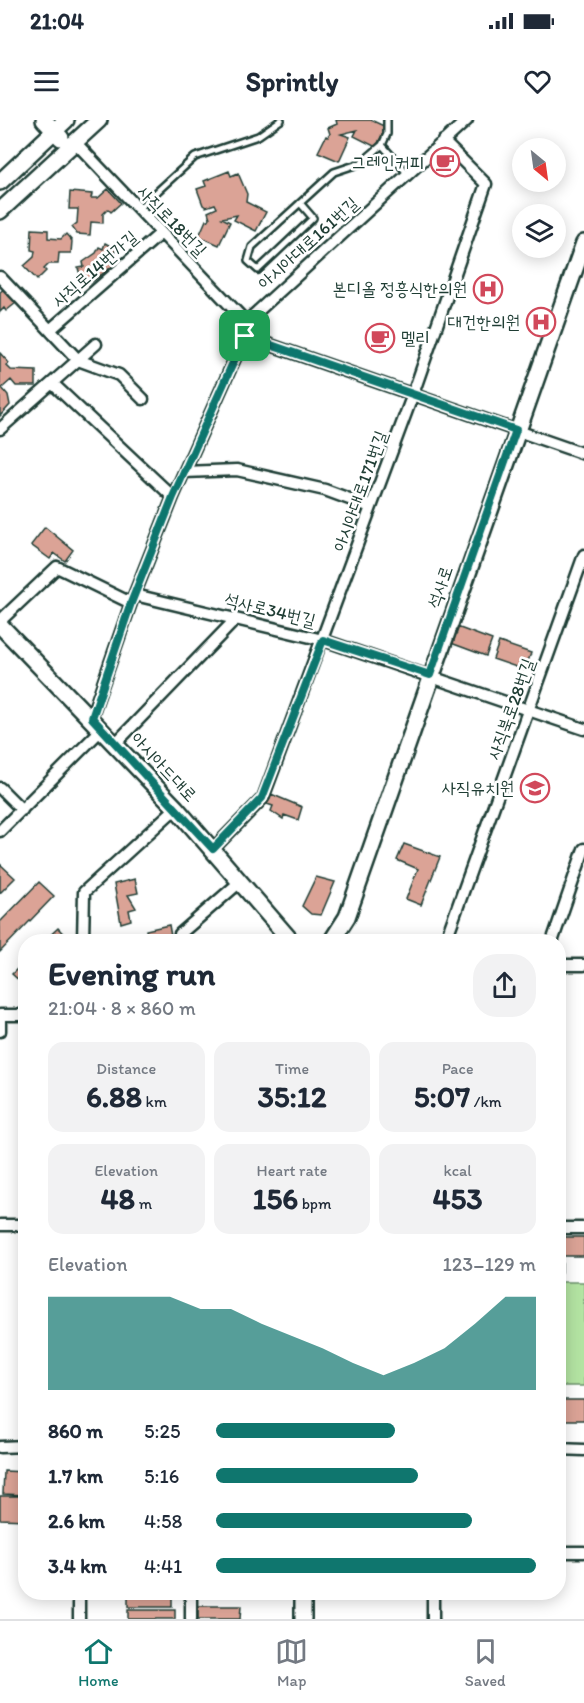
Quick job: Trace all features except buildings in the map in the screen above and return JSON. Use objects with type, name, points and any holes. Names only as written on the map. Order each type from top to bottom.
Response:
[{"type":"main road","points":[[0,182],[49,126],[66,120]]},
{"type":"main road","points":[[0,212],[99,120]]},
{"type":"main road","points":[[49,126],[72,145]]},
{"type":"main road","name":"석사로","points":[[336,934],[347,917],[516,430],[584,243]]},
{"type":"main road","name":"아시아드대로","points":[[0,623],[176,808],[285,934]]},
{"type":"main road","points":[[303,1600],[303,1619]]},
{"type":"street","name":"아시아대로161번길","points":[[246,322],[467,120]]},
{"type":"street","name":"아시아대로171번길","points":[[213,849],[262,798],[323,640],[413,394],[486,184],[443,141]]},
{"type":"street","name":"사직로18번길","points":[[72,145],[138,208],[246,322]]},
{"type":"street","name":"사직로14번가길","points":[[50,330],[161,233]]},
{"type":"street","points":[[0,277],[78,360],[119,375],[143,399]]},
{"type":"street","points":[[0,831],[22,810],[97,723],[133,599],[173,497],[245,336],[246,322]]},
{"type":"street","points":[[245,336],[584,454]]},
{"type":"street","points":[[0,429],[96,344]]},
{"type":"street","points":[[52,383],[173,497]]},
{"type":"street","points":[[184,472],[237,470],[325,490],[371,507]]},
{"type":"street","name":"사직북로28번길","points":[[448,934],[584,555]]},
{"type":"street","name":"석사로34번길","points":[[57,567],[133,599],[236,619],[323,640],[584,729]]},
{"type":"street","name":"아시아드대로","points":[[0,623],[57,567]]},
{"type":"street","points":[[115,744],[236,619]]},
{"type":"street","points":[[1,789],[22,810]]},
{"type":"street","points":[[83,934],[84,892],[176,808]]},
{"type":"street","points":[[555,934],[584,849]]},
{"type":"street","points":[[180,934],[241,881]]},
{"type":"street","points":[[566,965],[584,965]]},
{"type":"street","points":[[0,1031],[0,1015],[18,1015]]},
{"type":"street","points":[[0,1225],[18,1225]]},
{"type":"street","points":[[566,1228],[584,1228]]},
{"type":"street","points":[[0,1447],[18,1446]]},
{"type":"street","points":[[566,1449],[584,1450]]},
{"type":"street","points":[[566,1552],[584,1552]]},
{"type":"street","points":[[79,1600],[79,1619]]},
{"type":"street","points":[[191,1600],[191,1619]]},
{"type":"street","points":[[433,1600],[433,1619]]},
{"type":"lane","points":[[138,208],[195,157],[258,136],[281,120]]},
{"type":"lane","points":[[300,203],[314,218],[258,270],[248,261],[252,247],[300,203],[334,172],[361,163],[382,145],[387,134],[387,120]]},
{"type":"lane","points":[[382,145],[408,174]]},
{"type":"green space","points":[[566,1282],[584,1282],[584,1386],[566,1386]]},
{"type":"place","name":"그레인커피","points":[[445,162]]},
{"type":"place","name":"본디올 정흥식한의원","points":[[488,289]]},
{"type":"place","name":"대건한의원","points":[[541,322]]},
{"type":"place","name":"멜리","points":[[380,338]]},
{"type":"place","name":"사직유치원","points":[[535,788]]},
{"type":"route","points":[[245,336],[516,430],[430,675],[323,640],[262,798],[213,849],[92,718],[131,603],[173,497],[245,336]]}]
